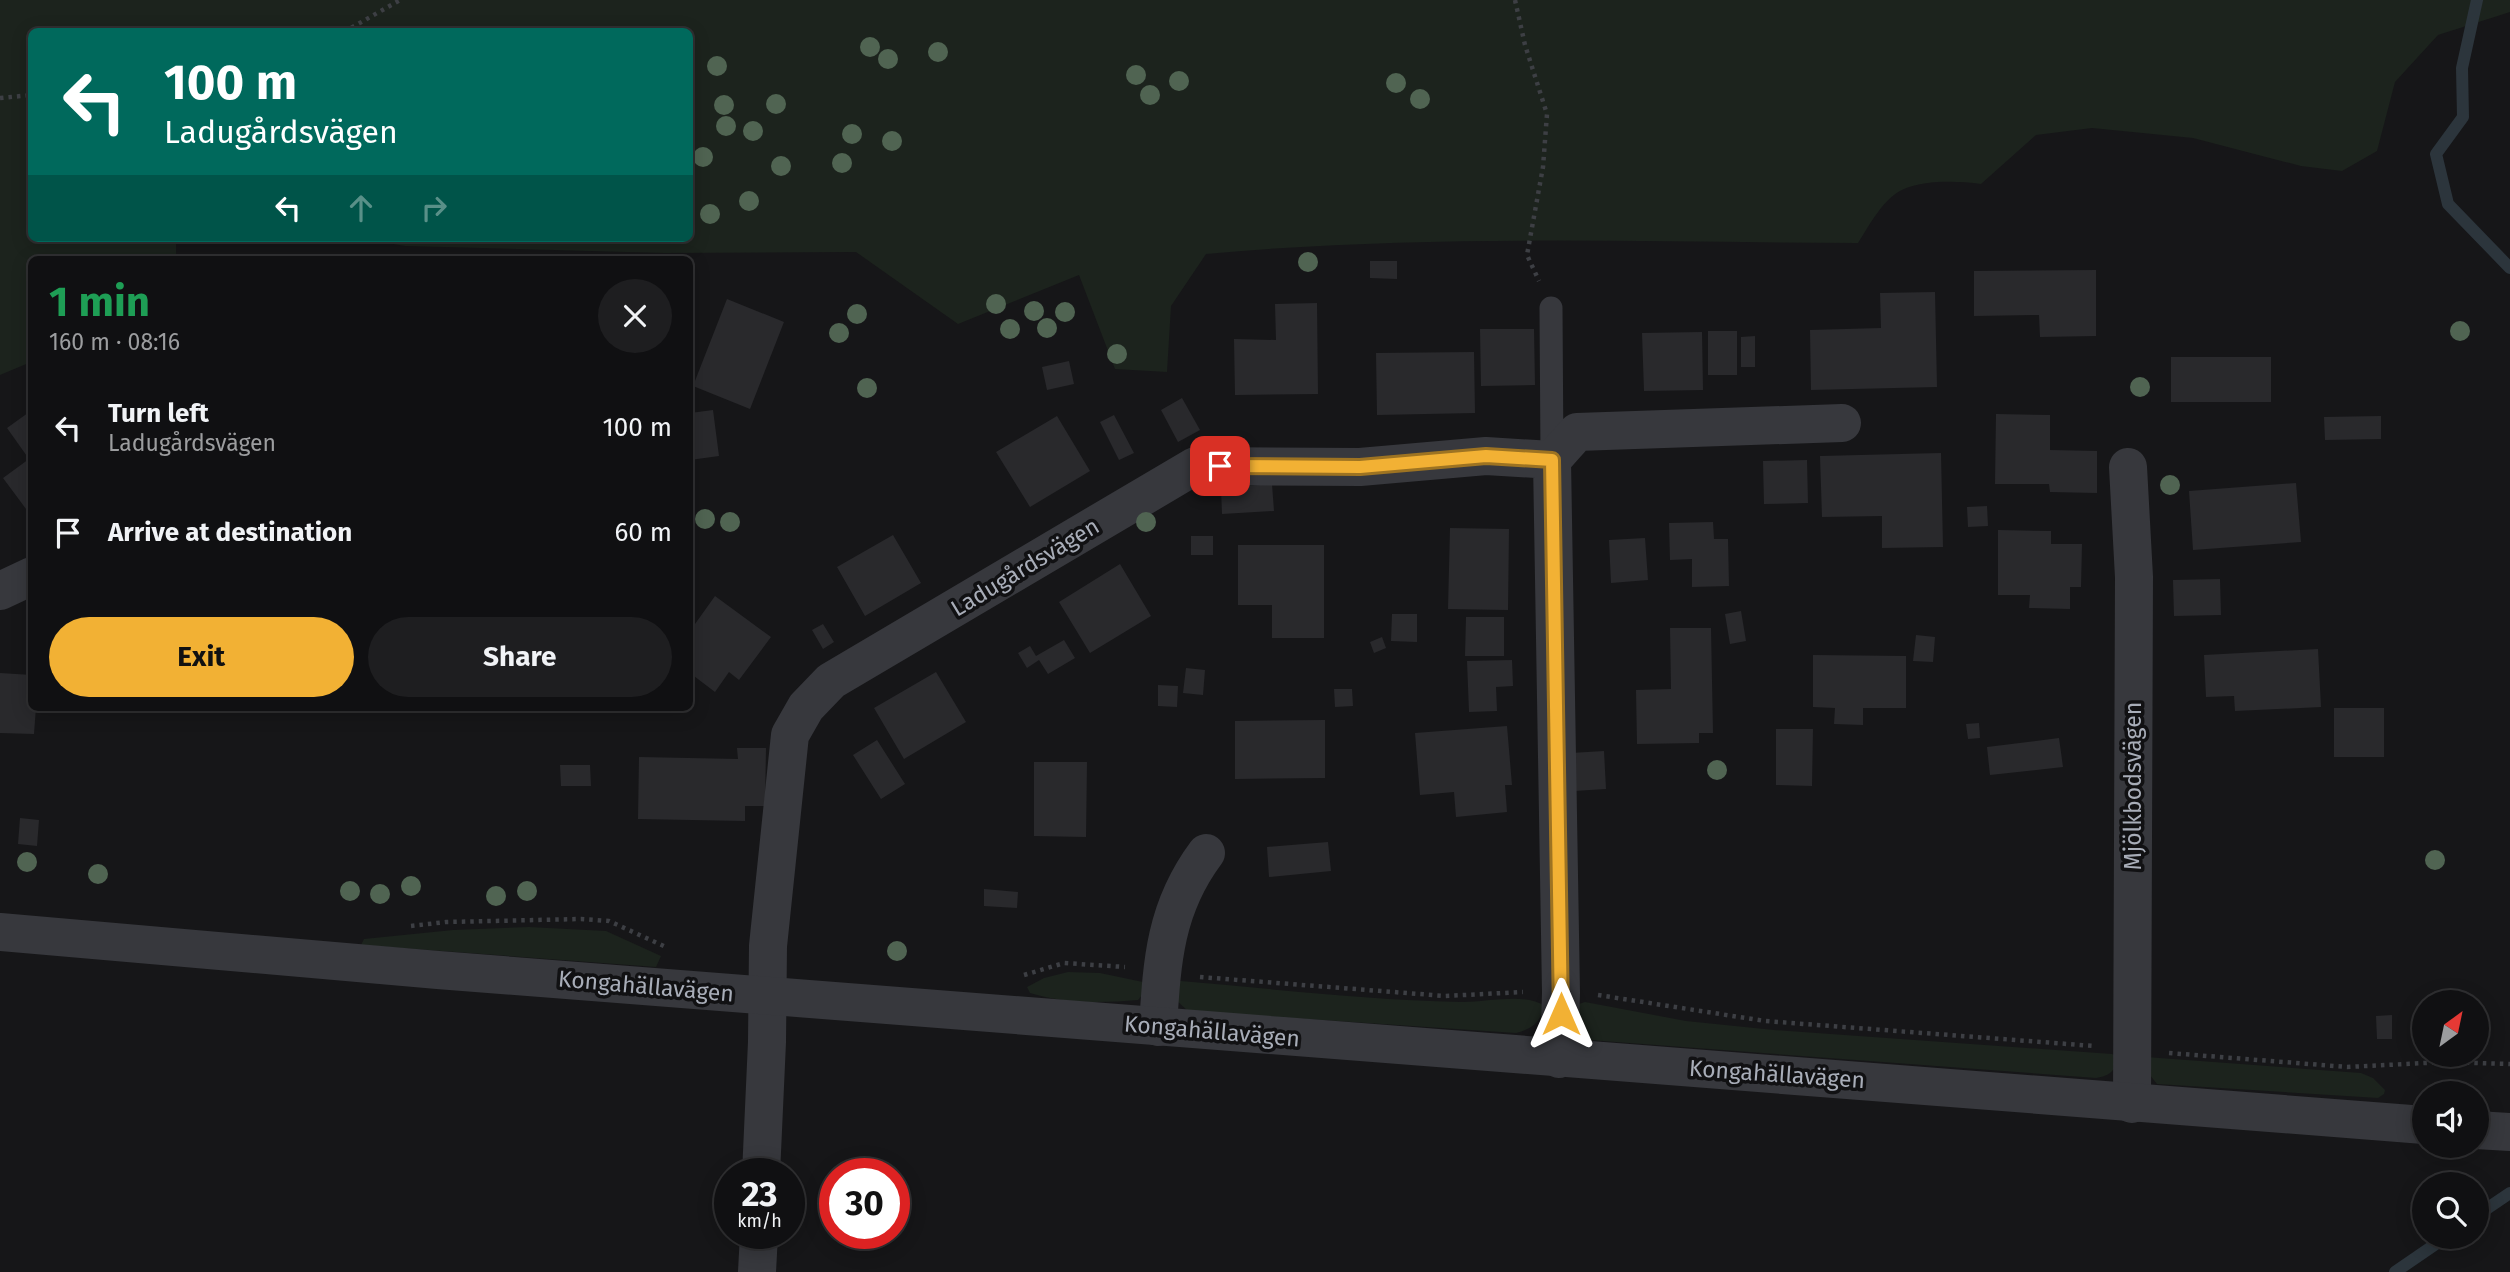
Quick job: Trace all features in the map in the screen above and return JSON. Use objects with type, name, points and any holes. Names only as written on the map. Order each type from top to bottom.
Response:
[{"type":"street","points":[[1559,1059],[1561,993],[1552,460],[1577,432],[1842,423]]},
{"type":"street","name":"Ladugårdsvägen","points":[[762,1158],[772,890],[790,735],[806,707],[831,681],[1195,466],[1360,467],[1486,456],[1552,460]]},
{"type":"street","name":"Mjölkbodsvägen","points":[[2128,467],[2134,578],[2132,1104]]},
{"type":"street","points":[[0,591],[28,578]]},
{"type":"street","points":[[1158,1027],[1161,972],[1173,913],[1189,876],[1206,853]]},
{"type":"street","name":"Kongahällavägen","points":[[0,932],[767,996],[2412,1124]]},
{"type":"street","points":[[757,1272],[758,1249]]},
{"type":"lane","points":[[1551,308],[1552,460]]},
{"type":"path","points":[[351,28],[400,0]]},
{"type":"path","points":[[1515,0],[1525,45],[1547,114],[1543,167],[1527,255],[1551,308]]},
{"type":"path","points":[[0,98],[28,95]]},
{"type":"path","points":[[407,927],[446,922],[581,919],[609,921],[675,950]]},
{"type":"path","points":[[1011,979],[1064,963],[1445,996],[1532,992],[1606,996],[1765,1021],[2347,1067],[2444,1062],[2508,1064]]},
{"type":"shaded area","points":[[0,0],[2510,0],[2510,12],[2438,35],[2395,82],[2377,151],[2342,171],[2301,166],[2193,138],[2092,128],[2036,135],[1981,184],[1942,182],[1904,189],[1884,205],[1858,243],[1450,241],[1206,254],[1171,306],[1167,372],[1115,369],[1079,275],[958,324],[856,252],[664,253],[405,246],[382,242],[693,242],[693,28],[28,28],[28,242],[177,242],[176,256],[28,256],[28,363],[0,375]]},
{"type":"shaded area","points":[[529,927],[606,931],[661,956],[656,967],[361,945],[364,939],[453,930]]},
{"type":"shaded area","points":[[1068,972],[1100,973],[1143,982],[1144,993],[1138,1000],[1084,1002],[1043,997],[1030,993],[1027,987],[1044,978]]},
{"type":"shaded area","points":[[1174,982],[1390,999],[1460,1002],[1516,999],[1544,1006],[1534,1024],[1516,1033],[1188,1011],[1177,1001]]},
{"type":"shaded area","points":[[1585,1002],[1686,1021],[1774,1030],[2112,1054],[2118,1057],[2111,1072],[2096,1078],[1589,1040],[1581,1033],[1578,1024],[1579,1004]]},
{"type":"shaded area","points":[[2146,1057],[2361,1073],[2373,1078],[2385,1090],[2378,1098],[2157,1084],[2146,1070]]},
{"type":"building","points":[[1370,261],[1397,261],[1397,279],[1370,278]]},
{"type":"building","points":[[2096,270],[2096,336],[2040,337],[2039,315],[1974,316],[1974,271]]},
{"type":"building","points":[[1935,292],[1937,387],[1811,390],[1810,330],[1881,328],[1880,293]]},
{"type":"building","points":[[727,299],[784,322],[750,409],[693,386]]},
{"type":"building","points":[[1317,303],[1318,394],[1235,395],[1234,339],[1276,340],[1275,304]]},
{"type":"building","points":[[1480,329],[1534,329],[1535,385],[1481,386]]},
{"type":"building","points":[[1708,331],[1737,331],[1737,375],[1708,375]]},
{"type":"building","points":[[1702,332],[1703,390],[1644,391],[1642,333]]},
{"type":"building","points":[[1755,336],[1755,367],[1741,367],[1741,337]]},
{"type":"building","points":[[1474,352],[1475,413],[1377,415],[1376,353]]},
{"type":"building","points":[[2171,357],[2271,357],[2271,402],[2171,402]]},
{"type":"building","points":[[1069,361],[1074,384],[1047,390],[1042,367]]},
{"type":"building","points":[[1182,398],[1200,430],[1178,442],[1161,410]]},
{"type":"building","points":[[713,410],[719,456],[693,460],[693,413]]},
{"type":"building","points":[[28,413],[28,458],[7,428]]},
{"type":"building","points":[[1996,414],[2050,415],[2050,450],[2097,451],[2097,493],[2050,492],[2049,484],[1995,484]]},
{"type":"building","points":[[1114,415],[1134,453],[1119,460],[1100,422]]},
{"type":"building","points":[[1057,416],[1090,471],[1030,507],[996,452]]},
{"type":"building","points":[[2381,416],[2381,439],[2325,440],[2324,417]]},
{"type":"building","points":[[1941,453],[1943,547],[1882,548],[1882,516],[1822,517],[1820,456]]},
{"type":"building","points":[[28,460],[28,512],[3,478]]},
{"type":"building","points":[[1807,460],[1808,503],[1764,504],[1763,461]]},
{"type":"building","points":[[2296,483],[2301,542],[2193,550],[2189,491]]},
{"type":"building","points":[[1272,484],[1274,511],[1222,514],[1221,488]]},
{"type":"building","points":[[1987,506],[1988,526],[1968,527],[1967,507]]},
{"type":"building","points":[[1713,522],[1714,539],[1728,539],[1729,586],[1692,587],[1692,559],[1670,560],[1669,523]]},
{"type":"building","points":[[1450,528],[1509,529],[1508,610],[1448,609]]},
{"type":"building","points":[[1998,530],[2051,531],[2051,544],[2082,544],[2081,587],[2070,587],[2070,609],[2029,608],[2030,595],[1998,595]]},
{"type":"building","points":[[893,535],[921,583],[865,616],[837,567]]},
{"type":"building","points":[[1191,536],[1213,536],[1213,555],[1191,555]]},
{"type":"building","points":[[1645,538],[1648,580],[1611,583],[1609,540]]},
{"type":"building","points":[[1238,545],[1324,545],[1324,638],[1272,638],[1272,605],[1238,605]]},
{"type":"building","points":[[1120,564],[1151,616],[1090,653],[1059,602]]},
{"type":"building","points":[[2220,579],[2221,615],[2174,616],[2173,580]]},
{"type":"building","points":[[715,596],[771,637],[739,680],[729,672],[715,692],[693,675],[693,627]]},
{"type":"building","points":[[1741,611],[1746,641],[1730,644],[1725,614]]},
{"type":"building","points":[[1392,614],[1417,614],[1417,642],[1391,641]]},
{"type":"building","points":[[1466,617],[1504,617],[1504,656],[1465,656]]},
{"type":"building","points":[[823,624],[834,642],[823,649],[812,630]]},
{"type":"building","points":[[1670,628],[1711,628],[1713,733],[1699,733],[1699,743],[1637,744],[1636,690],[1671,689]]},
{"type":"building","points":[[1916,635],[1935,637],[1933,662],[1913,661]]},
{"type":"building","points":[[1382,637],[1386,648],[1374,653],[1370,642]]},
{"type":"building","points":[[1064,640],[1075,658],[1048,674],[1039,660],[1027,668],[1018,653],[1030,646],[1036,656]]},
{"type":"building","points":[[2318,649],[2321,707],[2235,711],[2234,696],[2206,697],[2204,655]]},
{"type":"building","points":[[1813,655],[1906,656],[1906,708],[1863,708],[1863,725],[1834,724],[1835,708],[1813,707]]},
{"type":"building","points":[[1512,660],[1513,686],[1496,687],[1497,711],[1469,712],[1467,661]]},
{"type":"building","points":[[1186,668],[1205,670],[1203,695],[1183,693]]},
{"type":"building","points":[[936,672],[966,722],[904,759],[874,708]]},
{"type":"building","points":[[0,673],[28,675],[28,711],[36,711],[34,734],[0,733]]},
{"type":"building","points":[[1158,685],[1178,686],[1177,707],[1158,706]]},
{"type":"building","points":[[1334,689],[1352,689],[1353,706],[1335,707]]},
{"type":"building","points":[[2334,708],[2384,708],[2384,757],[2334,757]]},
{"type":"building","points":[[1325,720],[1325,778],[1235,779],[1235,721]]},
{"type":"building","points":[[1979,723],[1980,738],[1968,739],[1966,724]]},
{"type":"building","points":[[1507,726],[1512,785],[1505,785],[1507,812],[1456,817],[1454,792],[1420,795],[1415,733]]},
{"type":"building","points":[[1776,729],[1813,729],[1812,786],[1776,785]]},
{"type":"building","points":[[2059,738],[2063,767],[1990,775],[1987,747]]},
{"type":"building","points":[[877,740],[905,784],[881,799],[853,755]]},
{"type":"building","points":[[737,748],[766,748],[765,806],[745,806],[745,821],[638,819],[639,757],[738,759]]},
{"type":"building","points":[[1604,751],[1606,789],[1574,791],[1571,753]]},
{"type":"building","points":[[1034,762],[1087,762],[1086,837],[1034,836]]},
{"type":"building","points":[[560,765],[590,765],[591,786],[561,786]]},
{"type":"building","points":[[20,818],[39,820],[37,846],[18,844]]},
{"type":"building","points":[[1328,842],[1331,871],[1269,877],[1267,847]]},
{"type":"building","points":[[984,889],[1018,892],[1017,908],[984,906]]},
{"type":"building","points":[[2392,1015],[2392,1039],[2377,1039],[2376,1016]]},
{"type":"waterway","points":[[2477,0],[2462,68],[2463,117],[2436,154],[2448,204],[2510,268]]},
{"type":"waterway","points":[[2489,1207],[2510,1193]]},
{"type":"waterway","points":[[2395,1272],[2429,1249]]},
{"type":"route","points":[[1220,466],[1360,467],[1486,456],[1552,460],[1561,1014]]}]
